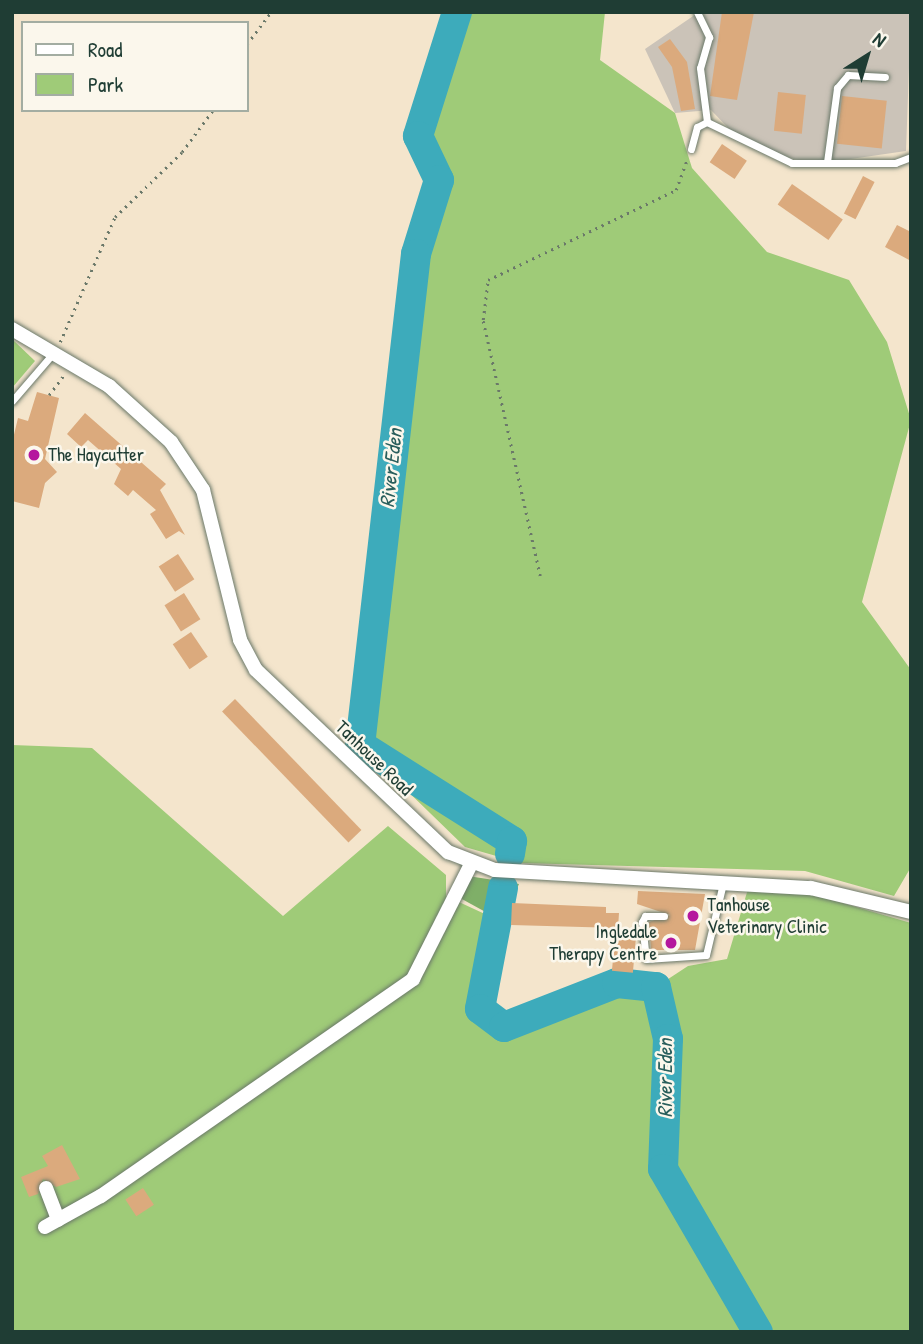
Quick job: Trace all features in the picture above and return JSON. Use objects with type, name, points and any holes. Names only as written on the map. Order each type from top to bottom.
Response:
[{"type":"street","name":"Tanhouse Road","points":[[12,329],[54,351],[126,399],[188,463],[206,499],[240,639],[256,670],[432,840],[471,864],[579,879],[723,880],[839,892],[911,912]]},
{"type":"street","points":[[46,1188],[52,1224],[413,979],[436,945],[471,864]]},
{"type":"lane","points":[[697,12],[709,37],[699,68],[707,122]]},
{"type":"lane","points":[[827,162],[837,88],[848,75],[884,77]]},
{"type":"lane","points":[[691,149],[697,127],[707,122]]},
{"type":"lane","points":[[707,122],[792,163],[895,163],[911,157]]},
{"type":"lane","points":[[12,401],[54,351]]},
{"type":"lane","points":[[664,916],[645,916],[642,922],[646,959],[706,955],[723,880]]},
{"type":"path","points":[[248,43],[271,12]]},
{"type":"path","points":[[72,376],[65,372],[54,351],[115,217],[182,152],[212,112]]},
{"type":"path","points":[[540,576],[483,320],[488,280],[676,190],[691,149]]},
{"type":"path","points":[[49,395],[65,372]]},
{"type":"shaded area","points":[[699,12],[911,12],[906,151],[816,164],[768,153],[733,133],[711,110],[675,113],[645,49]]},
{"type":"green space","points":[[457,12],[605,12],[600,60],[675,113],[692,168],[767,252],[849,280],[887,342],[911,420],[862,602],[911,670],[911,867],[894,896],[805,871],[520,863],[465,847],[360,745],[416,254],[439,180],[418,136]]},
{"type":"green space","points":[[12,339],[35,361],[12,388]]},
{"type":"green space","points":[[12,745],[92,748],[283,916],[388,826],[446,875],[446,896],[487,915],[491,940],[480,1009],[519,1021],[617,983],[656,987],[688,966],[727,959],[748,889],[815,895],[911,923],[911,1332],[12,1332]]},
{"type":"green space","points":[[468,876],[519,884],[502,921],[460,898]]},
{"type":"building","points":[[722,12],[754,12],[737,100],[710,96]]},
{"type":"building","points":[[670,39],[687,62],[695,109],[681,111],[672,67],[658,47]]},
{"type":"building","points":[[778,92],[806,95],[802,134],[774,131]]},
{"type":"building","points":[[842,96],[887,101],[882,148],[837,144]]},
{"type":"building","points":[[722,144],[747,161],[735,179],[710,162]]},
{"type":"building","points":[[863,176],[875,182],[856,219],[844,213]]},
{"type":"building","points":[[792,184],[843,220],[828,240],[778,204]]},
{"type":"building","points":[[897,225],[911,232],[911,261],[885,247]]},
{"type":"building","name":"The Haycutter","points":[[37,392],[59,398],[45,459],[57,472],[45,483],[39,508],[12,501],[12,443],[18,418],[28,421]]},
{"type":"building","points":[[85,413],[166,484],[160,490],[185,535],[179,531],[166,539],[150,514],[156,510],[133,490],[128,496],[114,484],[121,469],[88,440],[81,447],[67,434]]},
{"type":"building","points":[[178,554],[194,579],[175,592],[159,567]]},
{"type":"building","points":[[184,593],[200,619],[181,631],[164,605]]},
{"type":"building","points":[[191,632],[208,657],[190,669],[173,644]]},
{"type":"building","points":[[235,699],[361,830],[348,842],[222,712]]},
{"type":"building","points":[[638,891],[705,894],[695,950],[651,950],[649,922],[670,915],[637,904]]},
{"type":"building","points":[[512,903],[606,907],[606,913],[619,913],[618,928],[511,925]]},
{"type":"building","points":[[615,936],[636,938],[633,973],[612,971]]},
{"type":"building","points":[[62,1145],[80,1179],[56,1187],[43,1179],[38,1194],[29,1197],[21,1177],[48,1166],[42,1156]]},
{"type":"building","points":[[143,1188],[154,1205],[136,1216],[125,1199]]},
{"type":"waterway","name":"River Eden","points":[[457,12],[418,136],[439,180],[416,254],[360,745],[512,841],[510,854]]},
{"type":"waterway","name":"River Eden","points":[[503,888],[480,1009],[504,1027],[617,983],[656,987],[668,1039],[663,1169],[758,1332]]},
{"type":"place","name":"The Haycutter","points":[[34,455]]},
{"type":"place","name":"Tanhouse Veterinary Clinic","points":[[693,916]]},
{"type":"place","name":"Ingledale Therapy Centre","points":[[671,943]]}]
